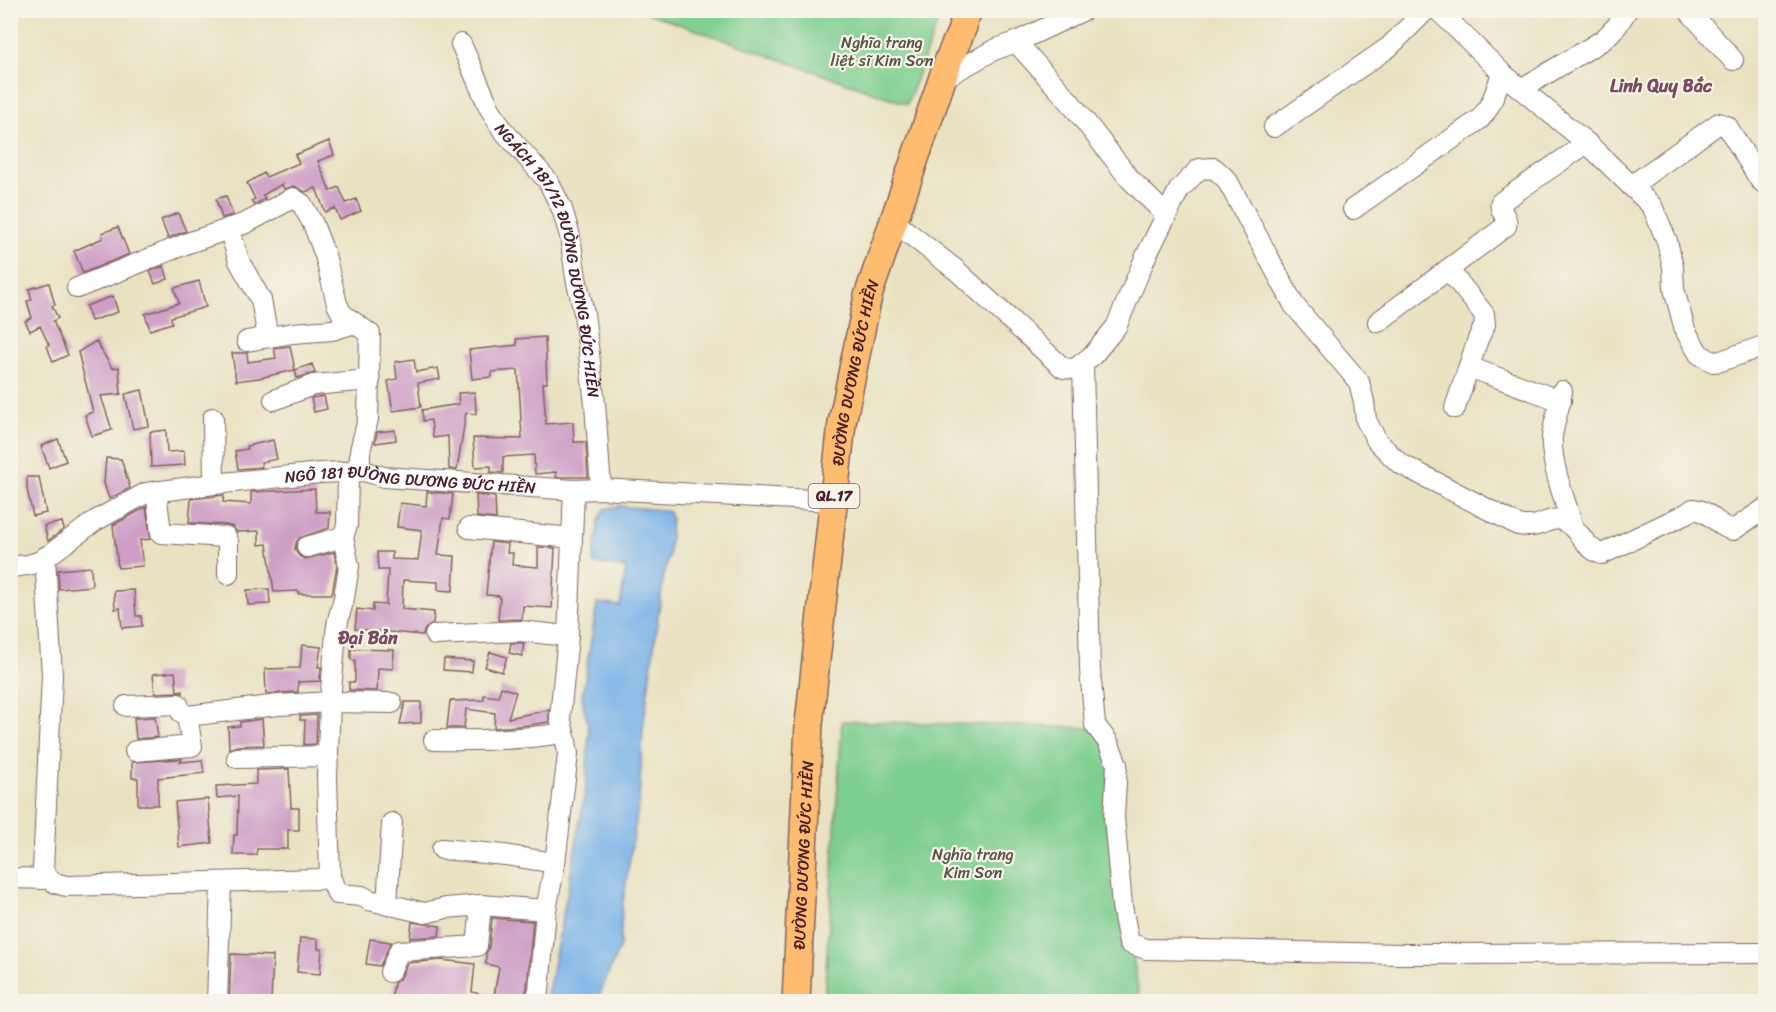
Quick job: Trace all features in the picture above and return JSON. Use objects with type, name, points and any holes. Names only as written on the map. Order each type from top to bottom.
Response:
[{"type":"highway","name":"ĐƯỜNG DƯƠNG ĐỨC HIỀN","points":[[796,1002],[809,724],[842,423],[868,296],[949,59],[963,27],[963,14]]},
{"type":"street","points":[[942,79],[994,50],[1084,10]]},
{"type":"street","points":[[1274,127],[1389,47],[1426,10]]},
{"type":"street","points":[[1438,10],[1502,73],[1587,143],[1652,206],[1664,232],[1673,267],[1674,289],[1685,330],[1699,354],[1713,362],[1721,361],[1766,345]]},
{"type":"street","points":[[1521,89],[1603,40],[1617,26],[1627,10]]},
{"type":"street","points":[[1688,10],[1733,60]]},
{"type":"street","points":[[1016,42],[1070,102],[1129,178],[1166,215]]},
{"type":"street","name":"NGÁCH 181/12 ĐƯỜNG DƯƠNG ĐỨC HIỀN","points":[[461,44],[489,107],[502,129],[548,181],[562,209],[570,236],[584,314],[595,404],[601,489]]},
{"type":"street","points":[[1353,209],[1480,119],[1492,102],[1502,73]]},
{"type":"street","points":[[1631,186],[1719,123],[1727,126],[1760,180],[1766,185]]},
{"type":"street","points":[[1378,322],[1506,226],[1507,219],[1500,208],[1501,202],[1587,143]]},
{"type":"street","points":[[893,221],[956,270],[1063,368],[1075,369],[1093,356],[1116,327],[1146,256],[1179,190],[1199,169],[1214,168],[1227,180],[1294,305],[1359,382],[1366,420],[1377,441],[1399,463],[1518,525],[1535,526],[1552,519],[1563,520],[1594,552],[1602,554],[1693,509],[1701,510],[1713,517],[1724,528],[1733,530],[1766,508]]},
{"type":"street","points":[[78,288],[246,222],[290,199],[298,200],[302,204],[325,255],[337,304],[342,314],[370,334],[368,419],[360,451],[360,462],[350,475],[344,537],[349,566],[343,607],[336,633],[330,702],[328,756],[330,876],[337,894],[362,896],[387,905],[425,913],[446,908],[481,905],[546,910]]},
{"type":"street","points":[[229,228],[239,261],[261,300],[268,337]]},
{"type":"street","points":[[1448,269],[1484,314],[1485,325],[1478,339],[1455,408]]},
{"type":"street","points":[[247,341],[332,330],[355,323]]},
{"type":"street","points":[[1083,363],[1090,670],[1095,725],[1108,742],[1117,764],[1114,817],[1122,906],[1129,943],[1146,949],[1391,954],[1766,953]]},
{"type":"street","points":[[1469,367],[1561,396],[1552,438],[1553,453],[1574,529]]},
{"type":"street","points":[[274,400],[313,385],[370,380]]},
{"type":"street","points":[[213,418],[214,484]]},
{"type":"street","name":"NGÕ 181 ĐƯỜNG DƯƠNG ĐỨC HIỀN","points":[[10,567],[28,565],[45,557],[94,521],[146,493],[214,484],[350,475],[364,471],[384,477],[574,490],[601,489],[833,501]]},
{"type":"street","points":[[536,1002],[546,910],[555,863],[568,754],[560,717],[568,636],[574,490]]},
{"type":"street","points":[[156,491],[161,533],[226,537],[228,574]]},
{"type":"street","points":[[469,528],[572,538]]},
{"type":"street","points":[[307,547],[344,537]]},
{"type":"street","points":[[45,557],[52,676],[43,870],[48,879]]},
{"type":"street","points":[[435,635],[520,631],[568,636]]},
{"type":"street","points":[[126,706],[177,704],[181,712],[187,716],[278,705],[330,702],[392,703]]},
{"type":"street","points":[[135,751],[192,746],[187,716]]},
{"type":"street","points":[[434,741],[485,741],[533,738],[563,733]]},
{"type":"street","points":[[237,758],[328,756]]},
{"type":"street","points":[[387,905],[392,822]]},
{"type":"street","points":[[442,849],[555,863]]},
{"type":"street","points":[[10,878],[48,879],[58,885],[67,886],[221,883],[319,879],[330,876]]},
{"type":"street","points":[[217,1002],[221,883]]},
{"type":"street","points":[[390,972],[399,951],[477,946],[481,905]]},
{"type":"green space","name":"Nghĩa trang liệt sĩ Kim Sơn","points":[[642,11],[939,11],[941,13],[907,104]]},
{"type":"green space","name":"Nghĩa trang Kim Sơn","points":[[842,721],[1094,728],[1108,742],[1112,822],[1140,1001],[824,1002]]},
{"type":"water","points":[[619,506],[663,510],[669,512],[671,518],[669,554],[663,580],[643,728],[639,801],[622,908],[620,946],[597,1001],[546,1002],[586,786],[589,731],[582,697],[597,603],[620,606],[626,568],[593,563],[599,520],[605,509]]},
{"type":"building","points":[[329,141],[334,155],[318,161],[330,191],[339,187],[346,203],[356,199],[361,211],[340,220],[335,208],[325,212],[316,188],[305,192],[294,186],[284,189],[282,184],[263,195],[265,199],[254,205],[251,201],[255,199],[247,183],[264,173],[266,177],[299,163],[295,155]]},
{"type":"building","points":[[226,196],[233,215],[222,218],[216,199]]},
{"type":"building","points":[[178,213],[186,231],[168,238],[161,220]]},
{"type":"building","points":[[118,227],[129,254],[83,273],[74,251],[103,238],[102,233]]},
{"type":"building","points":[[164,266],[168,279],[155,284],[150,271]]},
{"type":"building","points":[[199,281],[206,307],[171,317],[172,323],[150,330],[145,314],[179,303],[174,288]]},
{"type":"building","points":[[49,283],[55,305],[52,306],[58,318],[53,321],[68,355],[53,362],[47,346],[49,345],[40,326],[30,331],[25,321],[32,318],[27,301],[32,300],[29,289]]},
{"type":"building","points":[[113,296],[118,312],[91,321],[86,306]]},
{"type":"building","points":[[545,337],[547,383],[543,383],[546,424],[573,422],[574,442],[586,442],[588,477],[556,477],[556,472],[535,474],[534,455],[503,457],[503,473],[491,472],[491,466],[475,467],[473,438],[522,439],[518,370],[492,372],[492,377],[472,379],[469,350],[517,345],[516,339]]},
{"type":"building","points":[[96,341],[112,368],[119,367],[121,394],[101,396],[112,430],[92,436],[85,415],[93,412],[78,352]]},
{"type":"building","points":[[290,346],[295,370],[236,381],[232,353],[247,353],[248,362],[276,358],[274,348]]},
{"type":"building","points":[[414,359],[416,372],[438,368],[440,379],[418,383],[421,407],[393,411],[388,381],[397,379],[395,362]]},
{"type":"building","points":[[312,364],[315,373],[297,378],[295,370]]},
{"type":"building","points":[[142,390],[149,426],[133,429],[125,394]]},
{"type":"building","points":[[475,392],[476,414],[466,413],[457,470],[449,469],[448,436],[433,438],[431,420],[423,421],[422,410],[459,404],[458,393]]},
{"type":"building","points":[[324,396],[327,409],[314,412],[311,398]]},
{"type":"building","points":[[166,430],[167,452],[184,451],[185,465],[151,467],[150,432]]},
{"type":"building","points":[[395,430],[396,440],[375,443],[377,432]]},
{"type":"building","points":[[58,439],[66,461],[49,468],[41,446]]},
{"type":"building","points":[[273,440],[277,459],[261,462],[262,467],[238,469],[235,451]]},
{"type":"building","points":[[106,458],[121,459],[130,488],[109,499],[104,483]]},
{"type":"building","points":[[27,477],[39,477],[46,513],[33,516],[27,489]]},
{"type":"building","points":[[315,489],[316,512],[330,512],[329,528],[299,538],[295,550],[305,559],[334,552],[337,566],[332,594],[299,594],[299,591],[274,592],[267,544],[259,545],[259,531],[237,532],[233,527],[227,525],[189,523],[191,499],[224,495],[223,502],[251,504],[251,492]]},
{"type":"building","points":[[427,492],[453,494],[450,519],[443,518],[438,555],[455,556],[453,591],[438,590],[438,582],[403,580],[402,609],[434,612],[433,624],[425,629],[423,635],[355,629],[357,609],[373,611],[373,604],[386,605],[388,570],[378,570],[377,552],[392,552],[392,559],[418,560],[422,530],[397,527],[400,503],[426,506]]},
{"type":"building","points":[[476,495],[495,497],[496,519],[477,517]]},
{"type":"building","points":[[146,507],[151,539],[140,540],[143,566],[118,568],[113,525]]},
{"type":"building","points":[[62,522],[64,529],[48,541],[44,526]]},
{"type":"building","points":[[491,542],[508,544],[507,553],[513,553],[512,565],[538,567],[538,547],[555,548],[552,608],[523,606],[522,619],[498,620],[500,596],[486,595]]},
{"type":"building","points":[[91,567],[92,586],[59,589],[58,570]]},
{"type":"building","points":[[269,589],[270,604],[248,605],[247,590]]},
{"type":"building","points":[[134,590],[136,616],[141,616],[142,626],[122,628],[120,608],[115,609],[114,591]]},
{"type":"building","points":[[511,643],[524,643],[522,656],[509,653]]},
{"type":"building","points":[[302,645],[321,647],[318,667],[321,667],[320,681],[298,682],[298,692],[266,694],[265,669],[300,668]]},
{"type":"building","points":[[351,649],[394,650],[393,669],[378,668],[377,691],[349,690],[349,682],[355,682],[355,660],[351,660]]},
{"type":"building","points":[[490,652],[507,657],[502,672],[485,667]]},
{"type":"building","points":[[444,659],[473,661],[472,672],[443,670]]},
{"type":"building","points":[[175,672],[177,691],[183,691],[183,693],[155,693],[153,674]]},
{"type":"building","points":[[501,687],[516,692],[508,718],[549,710],[549,722],[494,728],[495,713],[466,709],[464,728],[447,728],[450,701],[484,700],[484,695],[498,697]]},
{"type":"building","points":[[405,702],[421,702],[421,723],[400,724]]},
{"type":"building","points":[[317,715],[316,744],[304,745],[305,720],[300,720],[300,716]]},
{"type":"building","points":[[155,717],[158,737],[136,739],[134,718]]},
{"type":"building","points":[[262,719],[264,745],[237,746],[229,749],[228,727],[240,726],[240,722]]},
{"type":"building","points":[[182,759],[180,762],[202,760],[204,773],[158,778],[158,805],[138,805],[138,778],[132,778],[132,762]]},
{"type":"building","points":[[289,769],[291,808],[299,808],[299,830],[288,830],[288,849],[257,849],[256,855],[233,855],[234,835],[237,835],[238,796],[217,798],[216,786],[256,784],[256,770]]},
{"type":"building","points":[[208,799],[212,843],[179,847],[175,802]]},
{"type":"building","points":[[492,918],[533,921],[527,988],[523,1002],[493,1002],[499,967],[486,964]]},
{"type":"building","points":[[412,922],[440,926],[439,936],[410,938]]},
{"type":"building","points":[[300,938],[318,939],[318,949],[322,949],[320,974],[297,972]]},
{"type":"building","points":[[370,939],[391,942],[380,966],[366,964]]},
{"type":"building","points":[[231,954],[273,956],[271,1002],[229,1002]]},
{"type":"building","points":[[441,960],[475,964],[472,992],[493,997],[493,1002],[436,1002],[415,998],[415,1002],[391,1002],[394,983],[401,977],[407,963]]},
{"type":"district","name":"Linh Quy Bắc","points":[[1661,86]]},
{"type":"district","name":"Đại Bản","points":[[368,638]]}]
